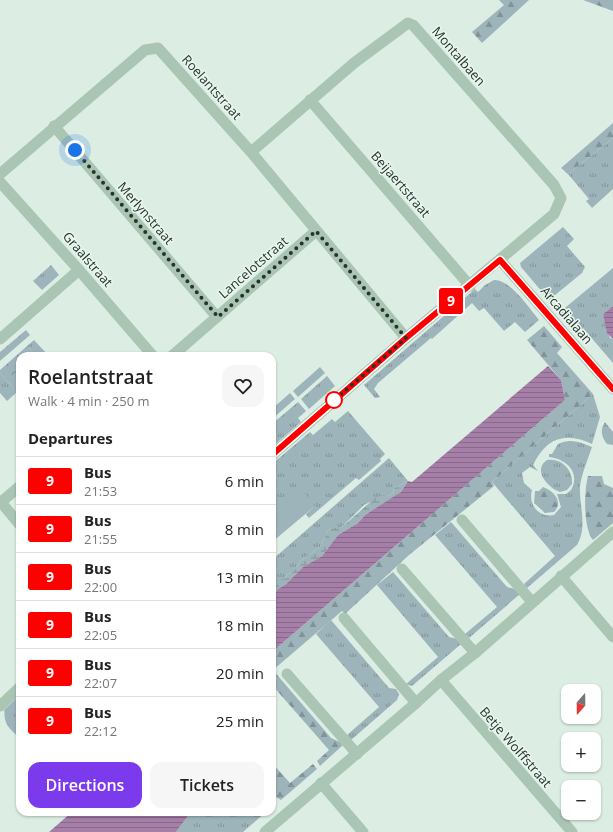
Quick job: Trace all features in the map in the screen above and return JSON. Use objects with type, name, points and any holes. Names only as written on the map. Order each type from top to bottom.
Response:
[{"type":"street","name":"Montalbaen","points":[[251,152],[354,62],[402,26],[408,23],[413,24],[554,185],[561,198],[554,214],[500,260]]},
{"type":"street","name":"Roelantstraat","points":[[0,174],[54,126],[145,50],[158,48],[251,152],[406,338]]},
{"type":"street","name":"Beijaertstraat","points":[[310,100],[470,286]]},
{"type":"street","name":"Merlynstraat","points":[[54,126],[218,317]]},
{"type":"street","name":"Graalstraat","points":[[0,182],[150,352]]},
{"type":"street","name":"Lancelotstraat","points":[[177,352],[316,231]]},
{"type":"street","points":[[276,452],[406,338],[500,260]]},
{"type":"street","name":"Arcadialaan","points":[[500,260],[613,389]]},
{"type":"street","points":[[0,339],[79,270]]},
{"type":"street","points":[[16,489],[0,502],[16,520]]},
{"type":"street","points":[[462,520],[532,602]]},
{"type":"street","points":[[265,832],[416,703],[440,680],[475,653],[613,532]]},
{"type":"street","points":[[402,569],[475,653]]},
{"type":"street","points":[[561,576],[613,638]]},
{"type":"street","points":[[344,618],[416,703]]},
{"type":"street","points":[[287,674],[357,754]]},
{"type":"street","name":"Betje Wolffstraat","points":[[440,680],[572,832]]},
{"type":"street","points":[[0,706],[16,691]]},
{"type":"street","points":[[321,783],[363,832]]},
{"type":"green space","points":[[499,0],[529,0],[482,43],[472,32],[504,5]]},
{"type":"green space","points":[[583,0],[613,0],[613,11]]},
{"type":"green space","points":[[613,123],[613,138],[568,174],[561,168]]},
{"type":"green space","points":[[613,138],[613,189],[592,208],[586,201],[589,199],[568,174]]},
{"type":"green space","points":[[563,227],[574,239],[567,246],[585,267],[582,273],[549,300],[521,267],[520,263]]},
{"type":"green space","points":[[51,265],[59,275],[42,290],[33,281]]},
{"type":"green space","points":[[613,268],[613,306],[603,314],[610,338],[613,339],[613,363],[583,328],[578,333],[560,312]]},
{"type":"green space","points":[[494,280],[500,281],[513,289],[539,320],[525,332],[515,322],[504,331],[484,308],[479,311],[472,303],[432,339],[431,338],[378,383],[374,389],[380,397],[375,398],[364,385],[475,289],[478,292],[485,285]]},
{"type":"green space","points":[[544,326],[562,347],[557,353],[593,394],[492,482],[494,486],[409,555],[345,614],[342,611],[276,667],[276,649],[565,400],[561,380],[527,340]]},
{"type":"green space","points":[[26,330],[30,335],[0,361],[0,352]]},
{"type":"green space","points":[[34,340],[45,352],[32,352],[27,346]]},
{"type":"green space","points":[[27,346],[32,352],[20,352]]},
{"type":"green space","points":[[16,356],[16,391],[0,373],[0,370]]},
{"type":"green space","points":[[320,367],[325,373],[298,397],[293,391]]},
{"type":"green space","points":[[0,373],[16,391],[16,393],[7,401],[0,393]]},
{"type":"green space","points":[[327,376],[335,386],[309,409],[301,399]]},
{"type":"green space","points":[[290,393],[295,399],[276,416],[276,405]]},
{"type":"green space","points":[[593,394],[600,417],[592,444],[573,438],[557,440],[544,448],[538,456],[533,465],[538,471],[530,467],[522,473],[524,483],[532,490],[531,495],[533,505],[536,509],[543,514],[554,515],[561,507],[557,494],[566,494],[571,490],[574,483],[574,478],[573,472],[566,464],[561,460],[549,457],[549,454],[552,454],[558,444],[567,441],[579,442],[592,447],[580,486],[583,524],[577,545],[527,588],[524,584],[555,556],[492,482]]},
{"type":"green space","points":[[298,402],[306,411],[298,418],[301,422],[276,444],[276,421]]},
{"type":"green space","points":[[348,411],[385,454],[380,459],[381,461],[359,480],[356,478],[309,518],[306,514],[315,506],[276,511],[276,461],[310,432],[313,435],[332,419],[335,422]]},
{"type":"green space","points":[[605,422],[613,432],[613,445],[607,444],[602,436],[602,427]]},
{"type":"green space","points":[[389,458],[408,481],[393,489],[394,493],[388,496],[384,495],[364,505],[341,528],[331,528],[320,547],[300,561],[294,571],[288,574],[285,579],[276,579],[276,557]]},
{"type":"green space","points":[[547,460],[557,461],[568,469],[572,479],[572,484],[567,490],[560,492],[555,490],[543,478],[541,469]]},
{"type":"green space","points":[[588,476],[602,476],[604,484],[613,488],[613,523],[593,540],[587,527],[585,509]]},
{"type":"green space","points":[[408,481],[401,492],[365,515],[358,523],[338,535],[322,556],[303,567],[276,592],[276,579],[285,579],[288,574],[294,571],[300,561],[320,547],[331,528],[341,528],[376,497],[384,495],[388,496],[394,493],[393,489]]},
{"type":"green space","points":[[543,487],[551,491],[558,501],[557,508],[554,512],[545,513],[534,503],[535,491],[539,491]]},
{"type":"green space","points":[[300,488],[315,506],[276,539],[276,509]]},
{"type":"green space","points":[[451,522],[507,587],[515,589],[520,594],[469,638],[465,634],[497,607],[435,535]]},
{"type":"green space","points":[[393,572],[449,637],[457,639],[461,644],[412,686],[406,684],[438,657],[377,585]]},
{"type":"green space","points":[[331,620],[389,688],[396,689],[399,694],[397,700],[351,740],[347,735],[379,707],[316,634]]},
{"type":"green space","points":[[276,674],[331,738],[343,745],[320,766],[317,761],[329,750],[276,690]]},
{"type":"green space","points":[[16,699],[16,734],[6,722],[4,710]]},
{"type":"green space","points":[[313,764],[317,769],[281,800],[276,797],[276,767],[290,783]]},
{"type":"green space","points":[[188,816],[261,816],[243,832],[176,832]]},
{"type":"shaded area","points":[[613,306],[613,339],[607,333],[603,314]]},
{"type":"shaded area","points":[[548,366],[561,380],[565,400],[276,649],[276,592],[278,589],[286,584],[303,567],[322,556],[338,535],[358,523],[365,515],[401,492],[408,481],[412,482]]},
{"type":"shaded area","points":[[67,816],[188,816],[176,832],[49,832]]},
{"type":"bus line","name":"9","points":[[276,452],[406,338],[500,260],[613,389]]},
{"type":"route","points":[[75,150],[218,317],[316,231],[406,338],[331,403],[334,400]]}]
